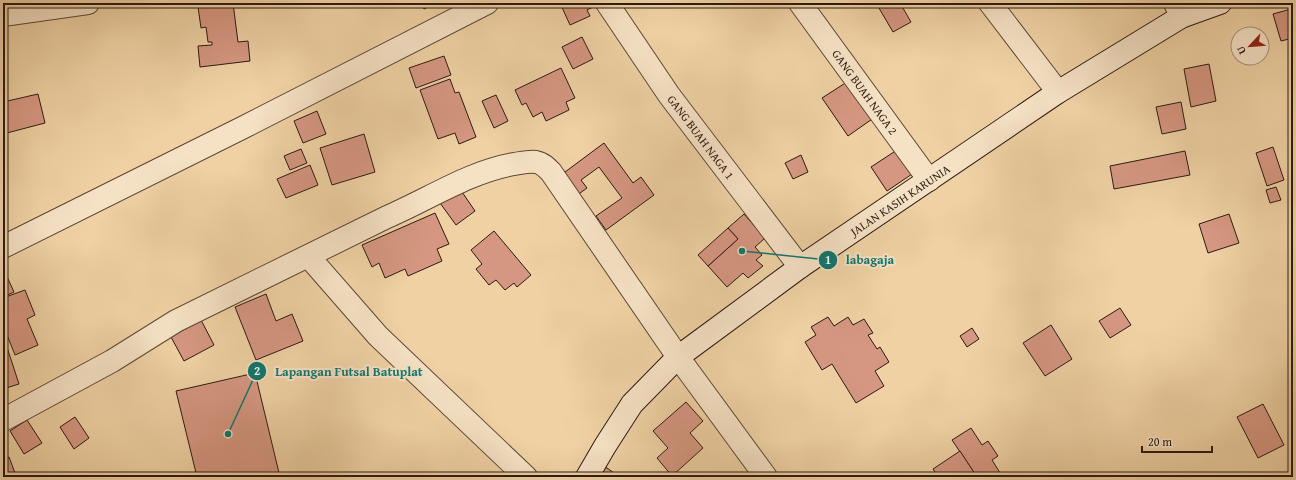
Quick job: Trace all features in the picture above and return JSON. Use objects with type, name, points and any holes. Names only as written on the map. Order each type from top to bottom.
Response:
[{"type":"street","points":[[3,16],[88,3]]},
{"type":"street","points":[[3,247],[244,128],[487,3]]},
{"type":"street","name":"GANG BUAH NAGA 1","points":[[607,3],[669,95],[800,267]]},
{"type":"street","name":"GANG BUAH NAGA 2","points":[[800,3],[929,180]]},
{"type":"street","points":[[990,3],[1058,92]]},
{"type":"street","name":"JALAN KASIH KARUNIA","points":[[587,477],[632,404],[678,357],[800,267],[1178,10],[1220,3]]},
{"type":"street","points":[[3,420],[112,361],[176,321],[387,217],[473,176],[508,165],[536,162],[545,166],[551,172],[678,357],[766,477]]},
{"type":"street","points":[[309,256],[378,336],[526,477]]},
{"type":"building","points":[[210,3],[233,3],[238,42],[248,41],[250,61],[200,67],[198,46],[212,45],[212,42],[208,42],[206,27],[201,28],[198,7],[211,6]]},
{"type":"building","points":[[421,3],[435,3],[424,9]]},
{"type":"building","points":[[560,3],[591,3],[593,7],[587,10],[590,16],[570,25]]},
{"type":"building","points":[[876,3],[900,3],[911,22],[893,32]]},
{"type":"building","points":[[1291,9],[1293,18],[1293,38],[1281,41],[1273,14]]},
{"type":"building","points":[[582,37],[593,59],[573,69],[562,47]]},
{"type":"building","points":[[444,56],[451,75],[416,88],[409,68]]},
{"type":"building","points":[[1209,64],[1216,101],[1191,107],[1184,69]]},
{"type":"building","points":[[561,68],[575,98],[566,102],[569,110],[546,121],[542,112],[533,117],[526,103],[522,105],[515,90]]},
{"type":"building","points":[[450,79],[455,93],[459,92],[476,137],[459,144],[455,133],[438,139],[420,90]]},
{"type":"building","points":[[850,80],[875,117],[848,136],[822,98]]},
{"type":"building","points":[[38,94],[45,123],[3,134],[3,102]]},
{"type":"building","points":[[496,95],[508,121],[494,128],[482,101]]},
{"type":"building","points":[[1181,102],[1186,129],[1162,134],[1156,107]]},
{"type":"building","points":[[317,111],[326,134],[303,143],[294,121]]},
{"type":"building","points":[[364,134],[375,172],[332,185],[320,148]]},
{"type":"building","points":[[604,143],[633,183],[641,177],[654,195],[606,230],[596,216],[622,198],[599,167],[581,180],[587,188],[576,196],[561,175]]},
{"type":"building","points":[[1273,147],[1284,180],[1267,186],[1256,153]]},
{"type":"building","points":[[900,148],[915,172],[887,191],[871,167]]},
{"type":"building","points":[[301,149],[307,163],[290,170],[284,156]]},
{"type":"building","points":[[1185,151],[1190,175],[1114,189],[1110,166]]},
{"type":"building","points":[[801,155],[808,172],[793,179],[785,163]]},
{"type":"building","points":[[310,165],[318,185],[286,198],[277,179]]},
{"type":"building","points":[[1276,187],[1281,200],[1270,203],[1266,190]]},
{"type":"building","points":[[460,189],[475,211],[456,225],[440,203]]},
{"type":"building","points":[[435,213],[449,244],[437,249],[442,261],[408,276],[405,269],[385,278],[379,263],[372,267],[362,245]]},
{"type":"building","points":[[744,214],[765,238],[755,247],[762,255],[756,260],[763,266],[748,278],[743,273],[727,287],[708,266],[738,239],[728,228]]},
{"type":"building","points":[[1229,214],[1239,243],[1208,253],[1199,224]]},
{"type":"building","points":[[728,228],[738,239],[708,266],[698,255]]},
{"type":"building","points":[[494,231],[531,275],[517,287],[514,283],[505,290],[496,280],[489,285],[476,269],[482,264],[471,250]]},
{"type":"building","points":[[3,268],[14,292],[3,297]]},
{"type":"building","points":[[25,290],[35,315],[27,319],[38,345],[15,355],[3,325],[3,298]]},
{"type":"building","points":[[266,294],[276,321],[292,314],[303,341],[256,360],[235,307]]},
{"type":"building","points":[[1120,308],[1131,325],[1110,338],[1099,321]]},
{"type":"building","points":[[828,317],[834,326],[848,317],[853,325],[864,319],[873,333],[868,335],[877,349],[880,347],[889,362],[875,371],[884,386],[856,403],[832,364],[822,370],[805,342],[816,335],[811,327]]},
{"type":"building","points":[[201,320],[214,345],[184,361],[171,337]]},
{"type":"building","points":[[1051,325],[1072,359],[1045,376],[1023,343]]},
{"type":"building","points":[[972,328],[979,339],[967,347],[960,336]]},
{"type":"building","points":[[3,335],[19,384],[3,389]]},
{"type":"building","points":[[255,373],[280,477],[197,477],[176,391]]},
{"type":"building","points":[[686,402],[703,421],[690,433],[703,448],[672,476],[657,458],[668,448],[653,431]]},
{"type":"building","points":[[1263,404],[1284,445],[1258,458],[1237,417]]},
{"type":"building","points":[[75,417],[89,438],[74,449],[60,427]]},
{"type":"building","points":[[27,420],[42,443],[24,454],[10,431]]},
{"type":"building","points":[[971,428],[982,445],[988,441],[998,456],[992,460],[1002,476],[1001,477],[977,477],[952,440]]},
{"type":"building","points":[[960,451],[977,477],[938,477],[933,469]]},
{"type":"building","points":[[9,457],[15,473],[3,477],[3,460]]},
{"type":"building","points":[[604,466],[620,477],[596,477]]},
{"type":"place","name":"labagaja","points":[[742,251]]},
{"type":"place","name":"Lapangan Futsal Batuplat","points":[[228,434]]}]
